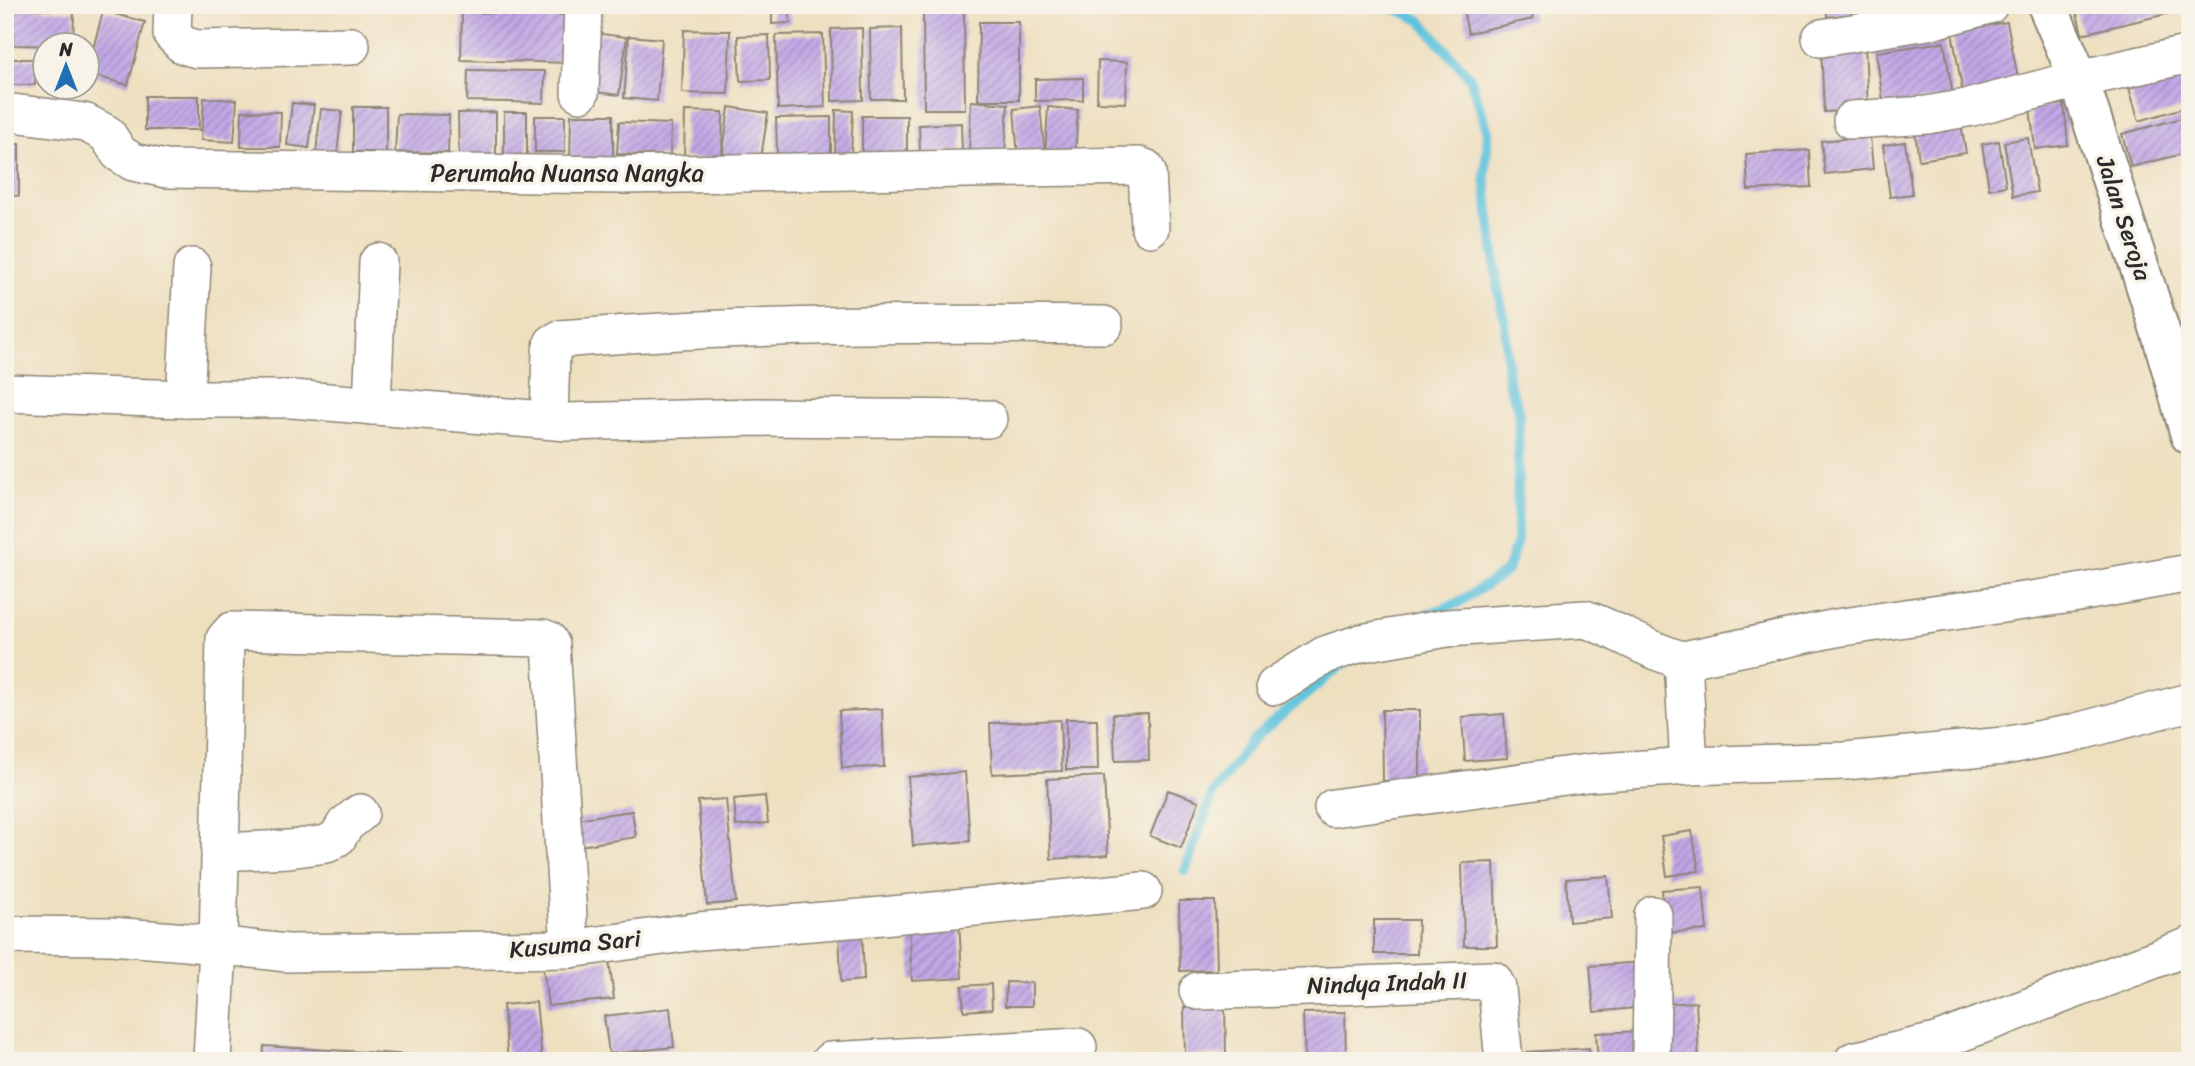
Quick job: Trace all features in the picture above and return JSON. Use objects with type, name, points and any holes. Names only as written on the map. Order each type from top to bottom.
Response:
[{"type":"street","points":[[173,5],[172,34],[183,45],[190,47],[351,46]]},
{"type":"street","points":[[580,93],[583,5]]},
{"type":"street","points":[[1821,37],[1934,20],[1989,5]]},
{"type":"street","name":"Jalan Seroja","points":[[2047,5],[2079,79],[2163,340],[2190,435]]},
{"type":"street","points":[[1852,120],[1927,115],[1972,107],[2190,54]]},
{"type":"street","name":"Perumaha Nuansa Nangka","points":[[5,112],[84,122],[107,134],[119,153],[134,162],[166,169],[621,175],[1139,166],[1147,172],[1150,228]]},
{"type":"street","points":[[372,406],[378,262]]},
{"type":"street","points":[[185,399],[192,267]]},
{"type":"street","points":[[549,420],[551,351],[553,343],[560,339],[642,332],[844,326],[964,323],[1104,325]]},
{"type":"street","points":[[5,393],[185,399],[292,399],[566,422],[756,417],[988,419]]},
{"type":"street","points":[[1275,686],[1325,655],[1361,643],[1447,628],[1585,619],[1670,657],[1683,660],[1836,628],[2072,594],[2190,573]]},
{"type":"street","points":[[212,1061],[218,946],[225,639],[232,631],[546,638],[551,645],[570,949]]},
{"type":"street","points":[[1683,660],[1689,766]]},
{"type":"street","points":[[1333,808],[1587,773],[1689,766],[1845,761],[2004,746],[2070,734],[2190,702]]},
{"type":"street","points":[[220,852],[289,849],[327,844],[338,837],[345,825],[360,813]]},
{"type":"street","name":"Kusuma Sari","points":[[5,935],[111,936],[287,953],[570,949],[699,931],[1143,891]]},
{"type":"street","points":[[1651,1061],[1653,915]]},
{"type":"street","points":[[1853,1061],[1936,1042],[2190,946]]},
{"type":"street","name":"Nindya Indah II","points":[[1198,991],[1493,980],[1497,988],[1504,1061]]},
{"type":"street","points":[[830,1061],[1079,1047]]},
{"type":"building","points":[[465,5],[544,5],[544,10],[465,11]]},
{"type":"building","points":[[772,5],[789,5],[790,23],[772,24]]},
{"type":"building","points":[[1462,5],[1530,5],[1533,19],[1468,33]]},
{"type":"building","points":[[1826,5],[1854,5],[1855,14],[1827,17]]},
{"type":"building","points":[[2075,5],[2169,5],[2171,13],[2082,34]]},
{"type":"building","points":[[14,8],[74,11],[73,32],[32,32],[32,45],[13,45]]},
{"type":"building","points":[[103,11],[145,22],[128,85],[102,78],[102,32],[97,32]]},
{"type":"building","points":[[462,12],[572,15],[571,63],[461,60]]},
{"type":"building","points":[[923,12],[964,12],[965,109],[924,109]]},
{"type":"building","points":[[979,22],[1019,22],[1019,100],[978,100]]},
{"type":"building","points":[[2007,22],[2020,88],[1964,99],[1952,32]]},
{"type":"building","points":[[862,28],[863,100],[832,101],[831,29]]},
{"type":"building","points":[[902,28],[903,99],[871,99],[870,29]]},
{"type":"building","points":[[684,30],[730,31],[728,94],[682,93]]},
{"type":"building","points":[[593,33],[627,37],[619,95],[586,91]]},
{"type":"building","points":[[823,34],[825,107],[778,109],[776,35]]},
{"type":"building","points":[[769,35],[770,80],[740,81],[738,36]]},
{"type":"building","points":[[629,36],[662,39],[657,101],[624,98]]},
{"type":"building","points":[[1944,42],[1953,96],[1884,107],[1876,52]]},
{"type":"building","points":[[1865,44],[1868,110],[1824,112],[1821,46]]},
{"type":"building","points":[[5,59],[32,59],[32,85],[5,85]]},
{"type":"building","points":[[1098,61],[1127,62],[1126,103],[1097,102]]},
{"type":"building","points":[[2190,69],[2190,106],[2139,121],[2129,88]]},
{"type":"building","points":[[468,70],[545,71],[544,103],[467,101]]},
{"type":"building","points":[[1083,78],[1083,100],[1035,101],[1035,79]]},
{"type":"building","points":[[145,96],[199,96],[199,130],[145,130]]},
{"type":"building","points":[[204,98],[237,100],[234,142],[201,140]]},
{"type":"building","points":[[971,101],[1008,104],[1005,154],[969,153]]},
{"type":"building","points":[[292,103],[314,105],[309,148],[287,145]]},
{"type":"building","points":[[2064,104],[2068,145],[2035,149],[2030,108]]},
{"type":"building","points":[[1040,106],[1045,155],[1018,157],[1014,109]]},
{"type":"building","points":[[353,107],[386,107],[386,152],[353,152]]},
{"type":"building","points":[[729,107],[768,113],[760,164],[722,159]]},
{"type":"building","points":[[1048,107],[1078,110],[1075,156],[1045,155]]},
{"type":"building","points":[[321,109],[342,111],[337,154],[316,152]]},
{"type":"building","points":[[836,110],[853,111],[851,154],[835,154]]},
{"type":"building","points":[[242,111],[281,112],[280,147],[241,147]]},
{"type":"building","points":[[685,111],[723,112],[722,159],[684,158]]},
{"type":"building","points":[[496,112],[496,158],[459,159],[458,113]]},
{"type":"building","points":[[504,112],[527,112],[527,158],[504,158]]},
{"type":"building","points":[[397,114],[449,115],[448,153],[395,152]]},
{"type":"building","points":[[571,115],[613,115],[613,160],[570,160]]},
{"type":"building","points":[[535,116],[565,116],[565,152],[535,152]]},
{"type":"building","points":[[862,116],[907,116],[907,156],[862,156]]},
{"type":"building","points":[[831,117],[831,153],[777,154],[776,118]]},
{"type":"building","points":[[2182,118],[2190,152],[2131,167],[2122,134]]},
{"type":"building","points":[[619,122],[671,124],[670,156],[617,154]]},
{"type":"building","points":[[961,123],[962,152],[920,153],[919,125]]},
{"type":"building","points":[[1961,123],[1966,153],[1919,160],[1915,131]]},
{"type":"building","points":[[1870,136],[1873,169],[1825,174],[1821,141]]},
{"type":"building","points":[[2028,138],[2037,192],[2013,196],[2004,142]]},
{"type":"building","points":[[1999,141],[2006,186],[1989,189],[1982,144]]},
{"type":"building","points":[[1905,142],[1912,194],[1890,197],[1883,145]]},
{"type":"building","points":[[5,144],[19,144],[19,196],[5,195]]},
{"type":"building","points":[[1809,150],[1811,187],[1748,190],[1746,154]]},
{"type":"building","points":[[882,709],[884,767],[842,768],[839,711]]},
{"type":"building","points":[[1382,710],[1420,710],[1420,781],[1383,781]]},
{"type":"building","points":[[1148,713],[1149,760],[1115,761],[1113,714]]},
{"type":"building","points":[[1504,714],[1507,758],[1465,761],[1462,717]]},
{"type":"building","points":[[1066,719],[1097,719],[1098,770],[1066,770]]},
{"type":"building","points":[[1060,720],[1062,771],[992,774],[990,723]]},
{"type":"building","points":[[965,772],[970,841],[913,846],[908,777]]},
{"type":"building","points":[[1104,776],[1108,855],[1051,859],[1047,779]]},
{"type":"building","points":[[1168,790],[1199,801],[1181,848],[1150,836]]},
{"type":"building","points":[[765,796],[768,823],[736,826],[734,799]]},
{"type":"building","points":[[726,799],[736,902],[707,905],[698,801]]},
{"type":"building","points":[[632,811],[636,837],[579,846],[575,819]]},
{"type":"building","points":[[1692,831],[1699,871],[1667,876],[1661,836]]},
{"type":"building","points":[[1494,862],[1497,946],[1464,946],[1462,863]]},
{"type":"building","points":[[1608,876],[1612,918],[1569,922],[1566,879]]},
{"type":"building","points":[[1703,887],[1707,930],[1665,933],[1662,890]]},
{"type":"building","points":[[1179,901],[1215,901],[1217,970],[1180,971]]},
{"type":"building","points":[[959,919],[962,978],[912,981],[909,923]]},
{"type":"building","points":[[1374,920],[1418,920],[1417,954],[1374,954]]},
{"type":"building","points":[[862,926],[864,980],[841,982],[839,928]]},
{"type":"building","points":[[609,960],[614,999],[548,1006],[543,968]]},
{"type":"building","points":[[1641,962],[1645,1007],[1594,1012],[1590,966]]},
{"type":"building","points":[[1006,982],[1032,983],[1032,1006],[1005,1006]]},
{"type":"building","points":[[991,984],[992,1009],[964,1011],[962,986]]},
{"type":"building","points":[[536,1002],[542,1061],[508,1061],[503,1005]]},
{"type":"building","points":[[1696,1002],[1699,1061],[1667,1061],[1664,1004]]},
{"type":"building","points":[[1225,1006],[1226,1055],[1185,1056],[1184,1007]]},
{"type":"building","points":[[670,1008],[674,1047],[609,1054],[604,1016]]},
{"type":"building","points":[[1345,1012],[1346,1061],[1305,1061],[1303,1013]]},
{"type":"building","points":[[1644,1031],[1646,1061],[1598,1061],[1596,1033]]},
{"type":"building","points":[[264,1046],[430,1056],[430,1061],[263,1061]]},
{"type":"building","points":[[1589,1048],[1590,1061],[1527,1061],[1527,1052]]},
{"type":"waterway","points":[[1387,5],[1420,20],[1470,78],[1488,132],[1485,177],[1498,290],[1505,321],[1508,382],[1519,411],[1517,541],[1507,571],[1458,603],[1425,615]]},
{"type":"waterway","points":[[1185,871],[1213,793],[1252,740],[1344,663]]}]
